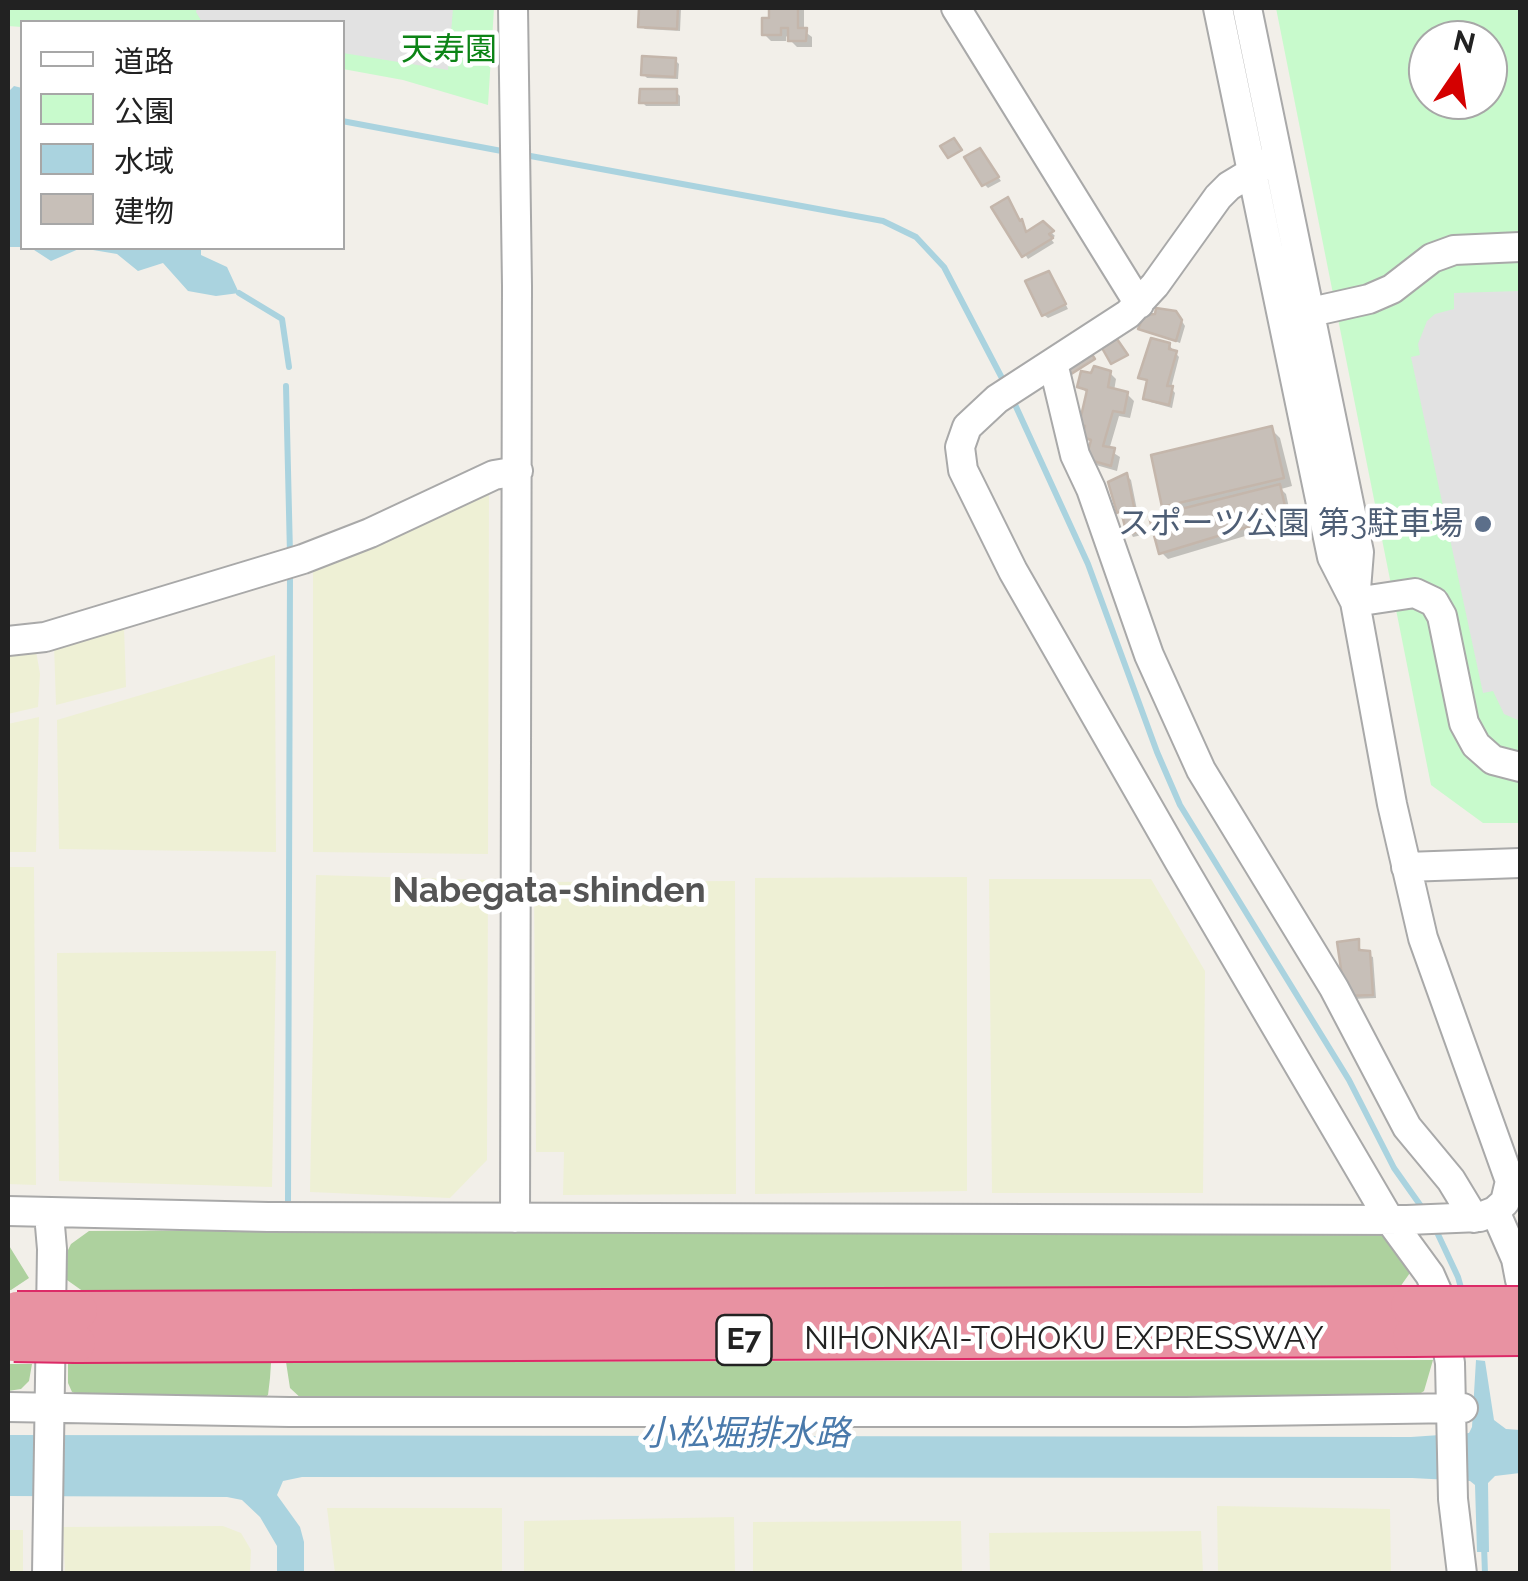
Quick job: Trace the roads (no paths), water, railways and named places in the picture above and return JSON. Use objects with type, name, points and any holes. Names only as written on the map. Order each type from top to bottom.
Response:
[{"type":"highway","name":"NIHONKAI-TOHOKU EXPRESSWAY","points":[[1411,1322],[1520,1306]]},
{"type":"highway","name":"NIHONKAI-TOHOKU EXPRESSWAY","points":[[12,1327],[1411,1322],[1520,1336]]},
{"type":"street","points":[[513,8],[518,471],[516,1218]]},
{"type":"street","points":[[956,8],[1139,304]]},
{"type":"street","points":[[8,1211],[516,1218],[1398,1219],[1477,1216],[1506,1202],[1510,1181],[1423,938],[1406,866],[1355,602],[1359,552],[1311,312],[1218,8]]},
{"type":"street","points":[[1246,8],[1265,164],[1332,557],[1355,602]]},
{"type":"street","points":[[1265,164],[1218,197],[1139,304],[997,399],[966,427],[960,447],[962,470],[1023,588],[1430,1275],[1437,1292],[1456,1413],[1453,1486],[1462,1574]]},
{"type":"street","points":[[1311,312],[1380,294],[1432,258],[1454,250],[1520,247]]},
{"type":"street","points":[[1050,366],[1075,455],[1091,489],[1149,655],[1202,770],[1334,988],[1407,1127],[1519,1266]]},
{"type":"street","points":[[8,641],[45,637],[303,560],[494,475],[518,471]]},
{"type":"street","points":[[1355,602],[1415,592],[1434,602],[1442,616],[1464,723],[1476,746],[1493,760],[1520,767]]},
{"type":"street","points":[[1406,866],[1520,863]]},
{"type":"street","points":[[47,1574],[52,1249],[49,1214]]},
{"type":"street","points":[[8,1407],[48,1414],[1456,1413]]},
{"type":"water","points":[[14,86],[20,88],[20,247],[8,247],[8,92]]},
{"type":"water","points":[[34,250],[76,250],[51,261]]},
{"type":"water","points":[[93,250],[201,250],[201,255],[227,267],[239,293],[216,296],[188,291],[163,263],[138,271],[117,254]]},
{"type":"water","points":[[1476,1360],[1485,1361],[1494,1420],[1506,1429],[1520,1430],[1520,1473],[1495,1476],[1488,1483],[1489,1552],[1477,1552],[1475,1485],[1470,1481],[1412,1478],[302,1477],[283,1481],[277,1495],[300,1527],[304,1574],[277,1573],[277,1546],[260,1517],[242,1500],[8,1496],[8,1435],[1411,1437],[1469,1433]]},
{"type":"waterway","points":[[345,122],[507,152]]},
{"type":"waterway","points":[[525,155],[883,221],[916,237],[944,267],[1004,382]]},
{"type":"waterway","points":[[239,293],[282,319],[289,367]]},
{"type":"waterway","points":[[286,386],[290,554]]},
{"type":"waterway","points":[[1012,398],[1088,564],[1180,805],[1349,1080],[1394,1168],[1423,1209]]},
{"type":"waterway","points":[[288,1201],[290,572]]},
{"type":"waterway","points":[[1435,1228],[1463,1295]]},
{"type":"waterway","points":[[1484,1545],[1485,1574]]},
{"type":"place","name":"スポーツ公園 第3駐車場","points":[[1483,524]]},
{"type":"district","name":"Nabegata-shinden","points":[[549,891]]},
{"type":"park label","name":"天寿園","points":[[449,50]]},
{"type":"water label","name":"小松堀排水路","points":[[745,1434]]}]
